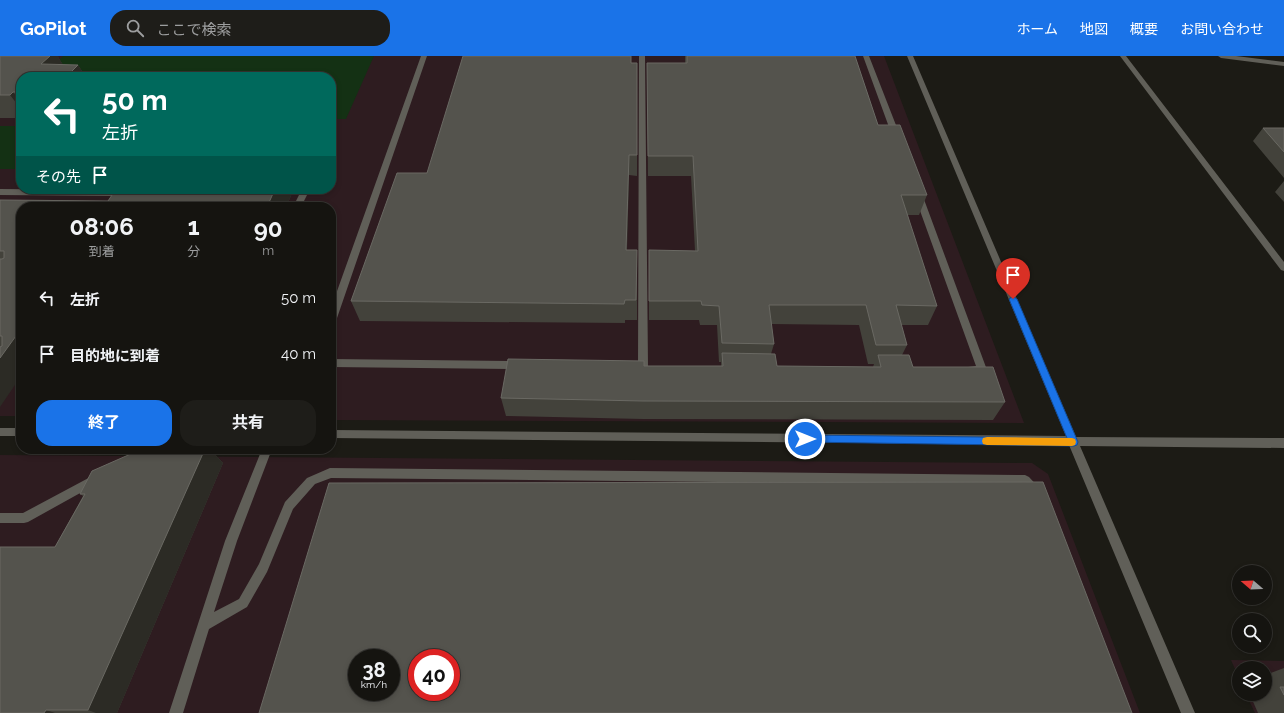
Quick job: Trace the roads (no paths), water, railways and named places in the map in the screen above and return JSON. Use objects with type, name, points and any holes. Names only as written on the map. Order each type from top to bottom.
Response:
[{"type":"street","points":[[336,307],[424,56]]},
{"type":"street","points":[[642,56],[643,366]]},
{"type":"street","points":[[866,56],[900,145]]},
{"type":"street","points":[[910,56],[1188,713]]},
{"type":"street","points":[[1123,56],[1284,268]]},
{"type":"street","points":[[1221,56],[1284,64]]},
{"type":"street","points":[[914,183],[982,370],[958,370]]},
{"type":"street","points":[[0,192],[16,192]]},
{"type":"street","points":[[336,363],[526,365]]},
{"type":"street","points":[[0,432],[16,432]]},
{"type":"street","points":[[336,434],[1284,443]]},
{"type":"street","points":[[176,713],[231,541],[265,454]]},
{"type":"street","points":[[204,625],[243,603],[263,568],[289,506],[311,481],[330,473],[1025,480],[1036,489],[1041,504]]},
{"type":"street","points":[[0,518],[24,518],[104,475]]}]
